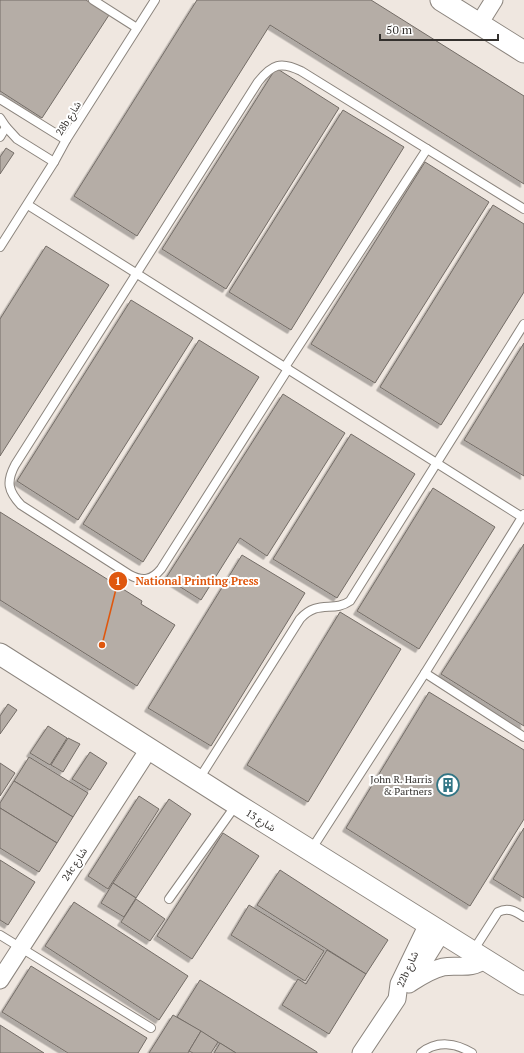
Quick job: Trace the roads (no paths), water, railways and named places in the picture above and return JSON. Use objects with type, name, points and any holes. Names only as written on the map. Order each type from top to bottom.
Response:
[{"type":"street","points":[[441,0],[524,52]]},
{"type":"street","points":[[479,24],[494,0]]},
{"type":"street","name":"شارع 13","points":[[0,654],[524,984]]},
{"type":"street","name":"24c شارع","points":[[0,980],[149,749]]},
{"type":"street","points":[[410,984],[435,928]]},
{"type":"street","name":"22b شارع","points":[[361,1053],[397,999],[399,984],[435,928]]},
{"type":"street","points":[[397,999],[410,984],[427,973],[438,968],[450,966],[471,966],[478,955]]},
{"type":"lane","points":[[93,0],[137,28]]},
{"type":"lane","name":"28b شارع","points":[[1,243],[28,205],[66,140],[155,0]]},
{"type":"lane","points":[[427,149],[286,368],[161,569],[155,576],[147,579],[138,579],[130,575],[21,505],[13,497],[9,486],[10,475],[15,465],[136,273],[258,82],[266,72],[277,66],[290,65],[301,71],[524,209]]},
{"type":"lane","points":[[0,99],[66,140]]},
{"type":"lane","points":[[0,118],[17,139],[54,162]]},
{"type":"lane","points":[[0,137],[6,127]]},
{"type":"lane","points":[[28,205],[437,463],[522,521],[311,851]]},
{"type":"lane","points":[[198,780],[300,619],[311,609],[345,604],[350,601],[524,324]]},
{"type":"lane","points":[[425,673],[524,738]]},
{"type":"lane","points":[[169,899],[236,804]]},
{"type":"lane","points":[[478,955],[498,912],[503,909],[508,909],[524,917]]},
{"type":"lane","points":[[0,935],[151,1028]]},
{"type":"lane","points":[[421,1053],[428,1048],[447,1043],[463,1047],[472,1053]]},
{"type":"place","name":"National Printing Press","points":[[102,645]]},
{"type":"place","name":"John R. Harris & Partners","points":[[448,785]]}]
